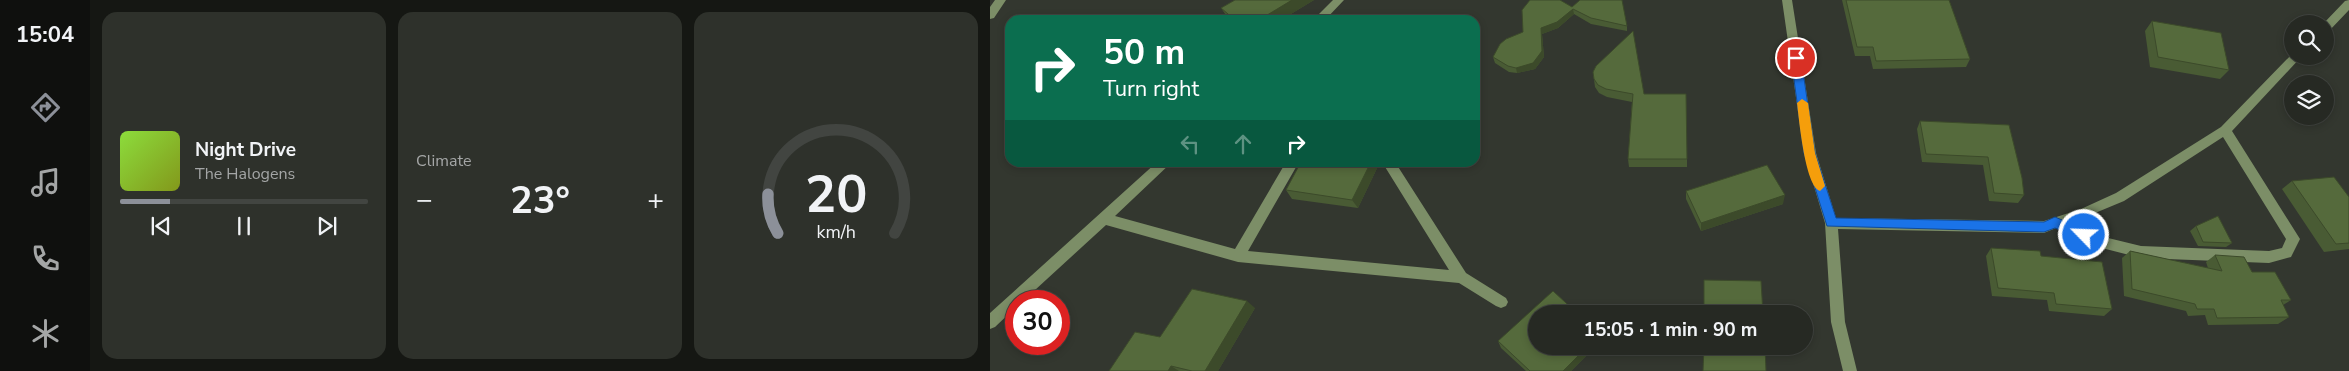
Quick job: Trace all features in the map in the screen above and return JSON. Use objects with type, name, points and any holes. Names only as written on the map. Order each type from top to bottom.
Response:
[{"type":"street","points":[[990,15],[1001,0]]},
{"type":"street","points":[[1323,15],[1339,0]]},
{"type":"street","points":[[1787,0],[1810,153],[1831,223],[1838,322],[1850,371]]},
{"type":"street","points":[[2334,19],[2349,4]]},
{"type":"street","points":[[1831,223],[2044,227],[2085,213],[2120,197],[2225,130],[2288,65]]},
{"type":"street","points":[[2055,222],[2098,242],[2141,252],[2269,257],[2286,253],[2293,240],[2225,130]]},
{"type":"street","points":[[990,322],[1161,167]]},
{"type":"street","points":[[1238,256],[1290,167]]},
{"type":"street","points":[[1391,167],[1461,277]]},
{"type":"street","points":[[1106,218],[1238,256],[1461,277],[1502,302]]},
{"type":"building","points":[[1235,0],[1292,0],[1267,15],[1229,15],[1221,8]]},
{"type":"building","points":[[1530,0],[1560,0],[1572,7],[1580,0],[1622,0],[1627,26],[1591,18],[1573,9],[1557,22],[1541,28],[1542,51],[1533,63],[1516,68],[1508,66],[1493,57],[1500,44],[1506,39],[1523,32],[1522,10]]},
{"type":"building","points":[[1846,0],[1949,0],[1970,59],[1876,61],[1873,47],[1857,47]]},
{"type":"building","points":[[2152,21],[2221,33],[2229,70],[2158,57]]},
{"type":"building","points":[[1633,31],[1644,94],[1686,94],[1687,159],[1628,159],[1633,94],[1606,89],[1598,85],[1594,79],[1593,72],[1596,66]]},
{"type":"building","points":[[1920,121],[2009,125],[2022,178],[2024,195],[1994,193],[1988,157],[1926,154]]},
{"type":"building","points":[[1767,165],[1785,195],[1701,223],[1686,191]]},
{"type":"building","points":[[1298,167],[1368,167],[1352,200],[1286,190]]},
{"type":"building","points":[[2334,177],[2349,197],[2349,243],[2336,244],[2292,181]]},
{"type":"building","points":[[2218,216],[2232,243],[2203,242],[2196,226]]},
{"type":"building","points":[[1991,248],[2040,251],[2041,256],[2102,262],[2112,309],[2056,304],[2054,293],[1998,288]]},
{"type":"building","points":[[2130,251],[2222,271],[2215,255],[2244,257],[2252,272],[2275,272],[2291,300],[2281,300],[2289,317],[2217,318],[2214,309],[2197,309],[2195,304],[2132,289]]},
{"type":"building","points":[[1704,280],[1761,281],[1762,305],[1704,305]]},
{"type":"building","points":[[1192,289],[1247,301],[1205,371],[1192,371],[1171,366],[1168,371],[1109,371],[1135,332],[1160,337]]},
{"type":"building","points":[[1553,291],[1568,305],[1538,305]]},
{"type":"building","points":[[1528,314],[1528,355],[1579,355],[1563,371],[1530,371],[1498,341]]},
{"type":"building","points":[[1704,355],[1765,355],[1766,371],[1703,371]]},
{"type":"slow traffic","points":[[1802,103],[1810,153],[1820,186]]},
{"type":"route","points":[[1796,58],[1810,153],[1831,223],[2044,227],[2055,222],[2084,235]]}]
